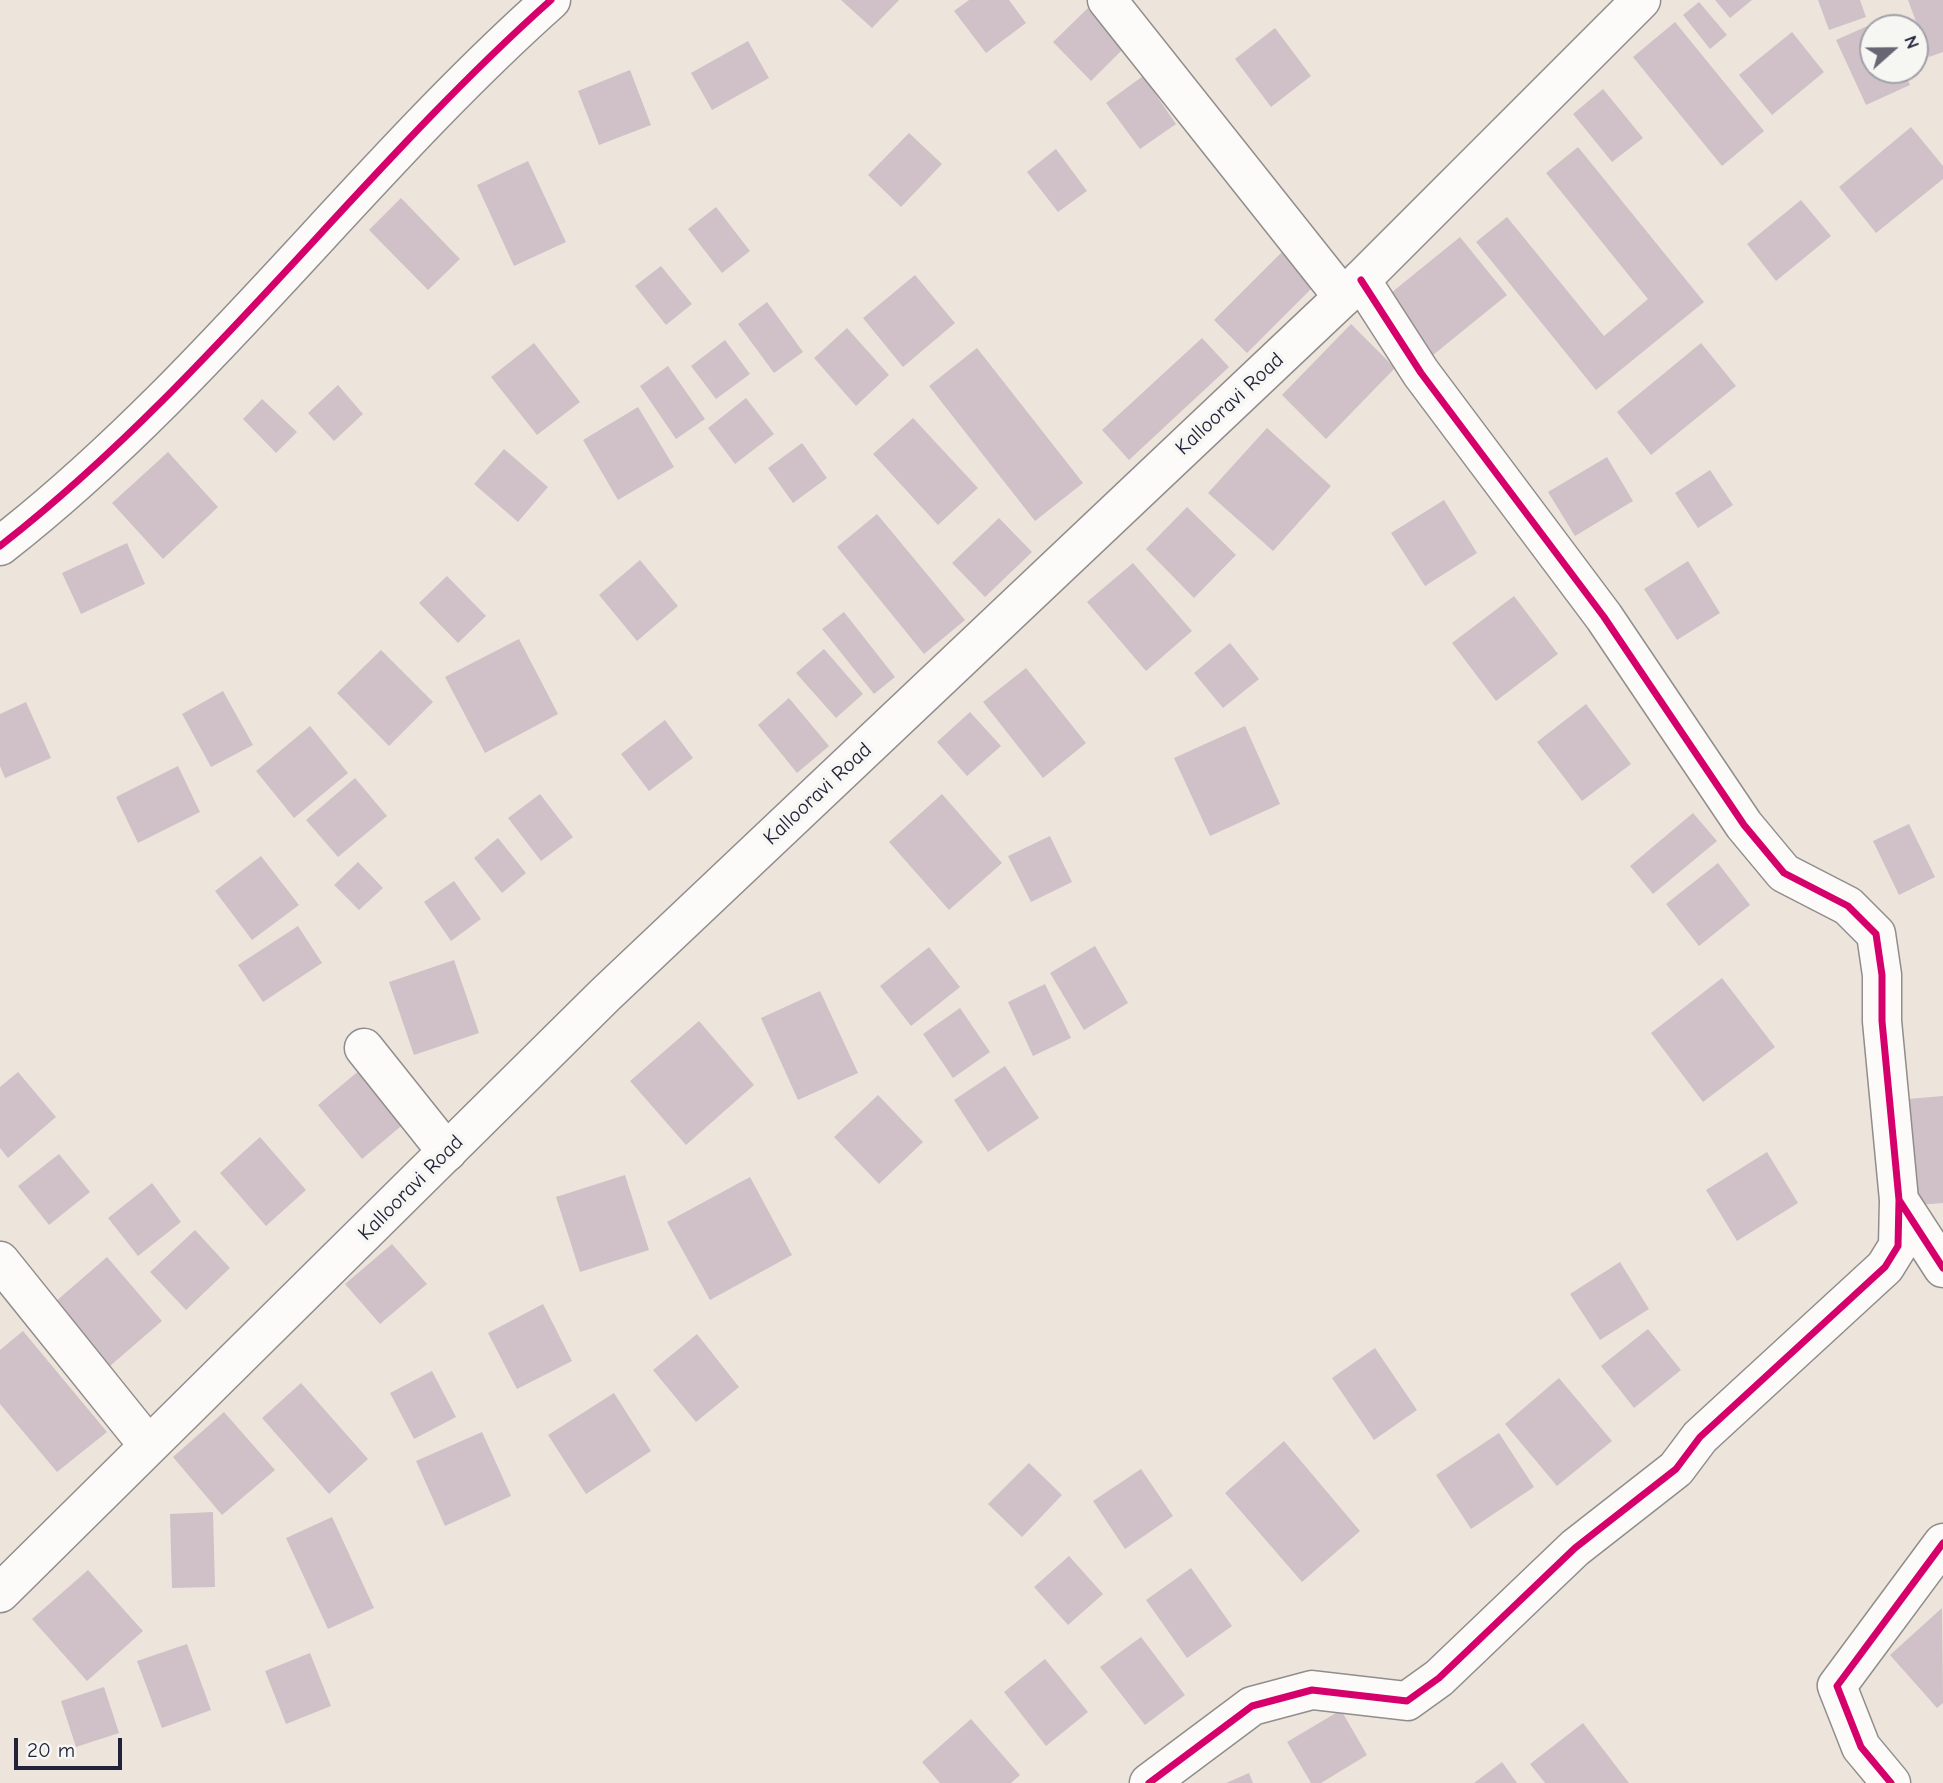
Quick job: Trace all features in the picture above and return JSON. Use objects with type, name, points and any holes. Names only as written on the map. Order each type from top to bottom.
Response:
[{"type":"street","points":[[0,546],[72,488],[287,273],[478,65],[551,0]]},
{"type":"street","points":[[1107,0],[1421,373],[1604,617],[1744,825],[1784,873],[1848,906],[1876,934],[1882,975],[1882,1021],[1899,1200],[1898,1246],[1885,1267],[1700,1437],[1676,1469],[1575,1548],[1439,1678],[1407,1701],[1312,1690],[1251,1706],[1149,1783]]},
{"type":"street","name":"Kallooravi Road","points":[[0,1593],[606,994],[1352,288],[1641,0]]},
{"type":"street","points":[[364,1048],[447,1152]]},
{"type":"street","points":[[1899,1200],[1943,1268]]},
{"type":"street","points":[[0,1261],[148,1445]]},
{"type":"street","points":[[1891,1783],[1861,1747],[1837,1686],[1943,1543]]},
{"type":"building","points":[[841,0],[899,0],[872,28]]},
{"type":"building","points":[[969,0],[1009,0],[1026,23],[986,53],[954,11]]},
{"type":"building","points":[[1715,0],[1752,0],[1730,18]]},
{"type":"building","points":[[1818,0],[1860,0],[1865,14],[1859,14],[1859,19],[1829,30]]},
{"type":"building","points":[[1908,0],[1943,0],[1943,52],[1929,57],[1929,14],[1913,14]]},
{"type":"building","points":[[1699,2],[1727,35],[1710,49],[1683,15]]},
{"type":"building","points":[[1088,8],[1125,47],[1091,81],[1053,42]]},
{"type":"building","points":[[1675,22],[1764,131],[1722,166],[1633,57]]},
{"type":"building","points":[[1275,28],[1311,76],[1271,107],[1235,59]]},
{"type":"building","points":[[1859,30],[1859,84],[1910,85],[1866,105],[1836,40]]},
{"type":"building","points":[[1792,32],[1824,72],[1772,115],[1739,75]]},
{"type":"building","points":[[748,41],[769,78],[712,110],[691,73]]},
{"type":"building","points":[[630,70],[651,125],[599,145],[578,91]]},
{"type":"building","points":[[1143,76],[1176,124],[1140,149],[1106,103]]},
{"type":"building","points":[[1603,89],[1643,138],[1612,162],[1573,114]]},
{"type":"building","points":[[1911,127],[1943,166],[1943,179],[1876,233],[1839,187]]},
{"type":"building","points":[[909,133],[942,164],[901,207],[868,175]]},
{"type":"building","points":[[1578,147],[1704,302],[1596,390],[1476,242],[1507,217],[1604,336],[1648,299],[1546,173]]},
{"type":"building","points":[[1056,149],[1087,191],[1058,212],[1027,172]]},
{"type":"building","points":[[528,161],[566,242],[514,266],[477,185]]},
{"type":"building","points":[[401,198],[460,259],[428,290],[369,230]]},
{"type":"building","points":[[1801,200],[1831,236],[1776,281],[1747,244]]},
{"type":"building","points":[[716,207],[750,251],[722,273],[688,229]]},
{"type":"building","points":[[1460,237],[1507,295],[1433,355],[1386,297]]},
{"type":"building","points":[[1289,245],[1322,278],[1247,353],[1214,320]]},
{"type":"building","points":[[661,266],[692,304],[666,325],[635,286]]},
{"type":"building","points":[[915,275],[955,323],[903,367],[863,318]]},
{"type":"building","points":[[767,302],[803,352],[774,373],[738,324]]},
{"type":"building","points":[[1351,324],[1395,368],[1326,439],[1282,395]]},
{"type":"building","points":[[847,328],[889,375],[856,406],[814,358]]},
{"type":"building","points":[[1202,338],[1229,367],[1129,460],[1102,430]]},
{"type":"building","points":[[725,340],[750,374],[716,399],[691,366]]},
{"type":"building","points":[[534,343],[580,402],[537,435],[491,377]]},
{"type":"building","points":[[1701,343],[1736,386],[1651,455],[1617,412]]},
{"type":"building","points":[[977,348],[1083,483],[1035,521],[929,386]]},
{"type":"building","points":[[668,366],[705,419],[676,439],[640,386]]},
{"type":"building","points":[[338,385],[363,414],[334,441],[308,413]]},
{"type":"building","points":[[746,398],[774,434],[735,464],[708,428]]},
{"type":"building","points":[[262,399],[297,432],[276,453],[243,419]]},
{"type":"building","points":[[638,407],[674,467],[618,500],[583,440]]},
{"type":"building","points":[[913,418],[978,488],[938,525],[873,454]]},
{"type":"building","points":[[1267,428],[1331,486],[1273,551],[1208,493]]},
{"type":"building","points":[[802,443],[827,478],[793,503],[768,468]]},
{"type":"building","points":[[504,449],[548,487],[518,522],[474,484]]},
{"type":"building","points":[[168,452],[218,507],[163,559],[112,503]]},
{"type":"building","points":[[1607,457],[1633,501],[1575,536],[1548,492]]},
{"type":"building","points":[[1710,470],[1733,505],[1698,528],[1675,493]]},
{"type":"building","points":[[1444,500],[1477,553],[1425,586],[1391,533]]},
{"type":"building","points":[[1187,507],[1236,555],[1194,598],[1146,549]]},
{"type":"building","points":[[877,514],[965,620],[924,654],[837,547]]},
{"type":"building","points":[[999,518],[1032,552],[985,597],[952,563]]},
{"type":"building","points":[[127,543],[145,584],[81,614],[62,573]]},
{"type":"building","points":[[640,560],[678,606],[637,641],[599,595]]},
{"type":"building","points":[[1688,561],[1720,613],[1677,640],[1644,589]]},
{"type":"building","points":[[1133,563],[1192,631],[1146,671],[1087,602]]},
{"type":"building","points":[[447,576],[486,616],[458,643],[419,603]]},
{"type":"building","points":[[1514,596],[1558,654],[1496,701],[1452,643]]},
{"type":"building","points":[[844,612],[895,677],[874,694],[822,629]]},
{"type":"building","points":[[519,639],[558,714],[485,753],[445,677]]},
{"type":"building","points":[[1230,643],[1259,679],[1223,708],[1194,673]]},
{"type":"building","points":[[824,649],[863,694],[836,718],[796,673]]},
{"type":"building","points":[[381,650],[433,702],[389,746],[337,693]]},
{"type":"building","points":[[1026,668],[1086,743],[1043,778],[983,702]]},
{"type":"building","points":[[223,691],[253,745],[211,767],[182,714]]},
{"type":"building","points":[[789,698],[829,746],[797,773],[758,725]]},
{"type":"building","points":[[26,702],[51,758],[5,778],[0,766],[0,714]]},
{"type":"building","points":[[1586,704],[1631,764],[1582,801],[1537,742]]},
{"type":"building","points":[[970,712],[1001,746],[967,776],[937,742]]},
{"type":"building","points":[[665,720],[693,758],[649,791],[621,754]]},
{"type":"building","points":[[310,726],[348,773],[294,818],[256,771]]},
{"type":"building","points":[[1245,726],[1280,804],[1210,836],[1174,758]]},
{"type":"building","points":[[178,766],[200,812],[138,843],[116,797]]},
{"type":"building","points":[[355,778],[387,816],[338,857],[306,820]]},
{"type":"building","points":[[540,794],[573,837],[541,861],[508,818]]},
{"type":"building","points":[[942,794],[1002,863],[949,910],[889,842]]},
{"type":"building","points":[[1693,813],[1717,841],[1653,894],[1630,866]]},
{"type":"building","points":[[1909,824],[1935,877],[1899,895],[1873,841]]},
{"type":"building","points":[[1050,836],[1072,882],[1031,902],[1008,856]]},
{"type":"building","points":[[498,838],[526,873],[502,893],[474,858]]},
{"type":"building","points":[[261,856],[299,905],[252,940],[215,891]]},
{"type":"building","points":[[358,862],[383,888],[359,910],[334,885]]},
{"type":"building","points":[[1718,863],[1750,905],[1699,946],[1666,904]]},
{"type":"building","points":[[454,881],[481,919],[451,941],[424,902]]},
{"type":"building","points":[[298,926],[322,963],[263,1002],[238,965]]},
{"type":"building","points":[[1095,946],[1128,1003],[1084,1030],[1050,973]]},
{"type":"building","points":[[929,947],[960,987],[911,1026],[880,986]]},
{"type":"building","points":[[454,960],[479,1033],[414,1055],[389,982]]},
{"type":"building","points":[[1722,978],[1775,1047],[1703,1102],[1651,1033]]},
{"type":"building","points":[[1045,984],[1071,1038],[1033,1056],[1008,1002]]},
{"type":"building","points":[[820,991],[858,1073],[798,1100],[761,1018]]},
{"type":"building","points":[[960,1008],[990,1052],[953,1078],[923,1034]]},
{"type":"building","points":[[699,1021],[754,1085],[686,1145],[630,1081]]},
{"type":"building","points":[[1005,1066],[1039,1118],[988,1152],[954,1100]]},
{"type":"building","points":[[361,1069],[406,1122],[362,1159],[318,1105]]},
{"type":"building","points":[[18,1072],[56,1117],[8,1158],[0,1148],[0,1087]]},
{"type":"building","points":[[878,1095],[923,1142],[879,1184],[834,1137]]},
{"type":"building","points":[[1943,1096],[1943,1203],[1905,1206],[1896,1100]]},
{"type":"building","points":[[260,1137],[306,1190],[266,1226],[220,1173]]},
{"type":"building","points":[[1767,1152],[1798,1203],[1737,1241],[1706,1190]]},
{"type":"building","points":[[59,1154],[90,1192],[49,1225],[18,1186]]},
{"type":"building","points":[[625,1175],[649,1250],[580,1272],[556,1197]]},
{"type":"building","points":[[750,1177],[792,1255],[710,1300],[667,1222]]},
{"type":"building","points":[[152,1183],[181,1222],[138,1256],[108,1218]]},
{"type":"building","points":[[195,1230],[230,1268],[186,1310],[150,1272]]},
{"type":"building","points":[[392,1244],[427,1284],[380,1324],[345,1284]]},
{"type":"building","points":[[107,1257],[162,1321],[110,1366],[55,1302]]},
{"type":"building","points":[[1620,1262],[1649,1309],[1600,1340],[1570,1294]]},
{"type":"building","points":[[543,1304],[572,1361],[517,1389],[488,1333]]},
{"type":"building","points":[[1648,1329],[1681,1370],[1634,1408],[1601,1366]]},
{"type":"building","points":[[23,1331],[107,1432],[57,1472],[0,1404],[0,1350]]},
{"type":"building","points":[[697,1334],[739,1387],[696,1422],[653,1370]]},
{"type":"building","points":[[1375,1348],[1417,1410],[1374,1440],[1332,1378]]},
{"type":"building","points":[[432,1371],[456,1417],[414,1439],[390,1393]]},
{"type":"building","points":[[1559,1378],[1612,1441],[1557,1486],[1505,1424]]},
{"type":"building","points":[[301,1383],[368,1459],[329,1494],[262,1418]]},
{"type":"building","points":[[614,1393],[651,1451],[586,1494],[548,1435]]},
{"type":"building","points":[[224,1412],[275,1470],[222,1515],[173,1457]]},
{"type":"building","points":[[482,1432],[511,1496],[445,1526],[416,1461]]},
{"type":"building","points":[[1499,1433],[1534,1487],[1471,1529],[1436,1475]]},
{"type":"building","points":[[1284,1441],[1360,1531],[1302,1582],[1225,1493]]},
{"type":"building","points":[[1029,1463],[1062,1495],[1022,1537],[988,1504]]},
{"type":"building","points":[[1141,1469],[1173,1516],[1125,1549],[1093,1501]]},
{"type":"building","points":[[213,1512],[215,1587],[172,1588],[170,1514]]},
{"type":"building","points":[[332,1517],[374,1608],[328,1629],[286,1538]]},
{"type":"building","points":[[1069,1556],[1103,1594],[1068,1625],[1034,1587]]},
{"type":"building","points":[[1191,1568],[1232,1626],[1187,1658],[1146,1600]]},
{"type":"building","points":[[88,1570],[143,1631],[87,1681],[32,1619]]},
{"type":"building","points":[[1942,1608],[1943,1703],[1937,1708],[1890,1655]]},
{"type":"building","points":[[1141,1637],[1185,1695],[1145,1725],[1100,1667]]},
{"type":"building","points":[[187,1644],[211,1710],[162,1728],[137,1661]]},
{"type":"building","points":[[310,1653],[331,1706],[286,1724],[265,1671]]},
{"type":"building","points":[[1045,1659],[1088,1712],[1046,1746],[1004,1692]]},
{"type":"building","points":[[104,1687],[119,1733],[76,1747],[61,1701]]},
{"type":"building","points":[[1341,1710],[1367,1755],[1321,1783],[1311,1783],[1287,1742]]},
{"type":"building","points":[[971,1719],[1020,1775],[1011,1783],[940,1783],[922,1762]]},
{"type":"building","points":[[1583,1723],[1629,1783],[1545,1783],[1530,1764]]},
{"type":"building","points":[[1502,1762],[1517,1783],[1474,1783]]},
{"type":"building","points":[[1249,1773],[1253,1783],[1226,1783]]},
{"type":"cycle path","points":[[0,546],[75,484],[145,417],[214,348],[412,135],[480,66],[551,0]]},
{"type":"cycle path","points":[[1361,280],[1421,373],[1604,617],[1744,825],[1784,873],[1848,906],[1876,934],[1882,975],[1882,1021],[1899,1200],[1943,1268]]},
{"type":"cycle path","points":[[1149,1783],[1252,1706],[1312,1690],[1407,1701],[1439,1678],[1575,1548],[1676,1469],[1700,1437],[1885,1267],[1898,1246],[1899,1200]]},
{"type":"cycle path","points":[[1891,1783],[1861,1747],[1837,1686],[1943,1543]]}]
